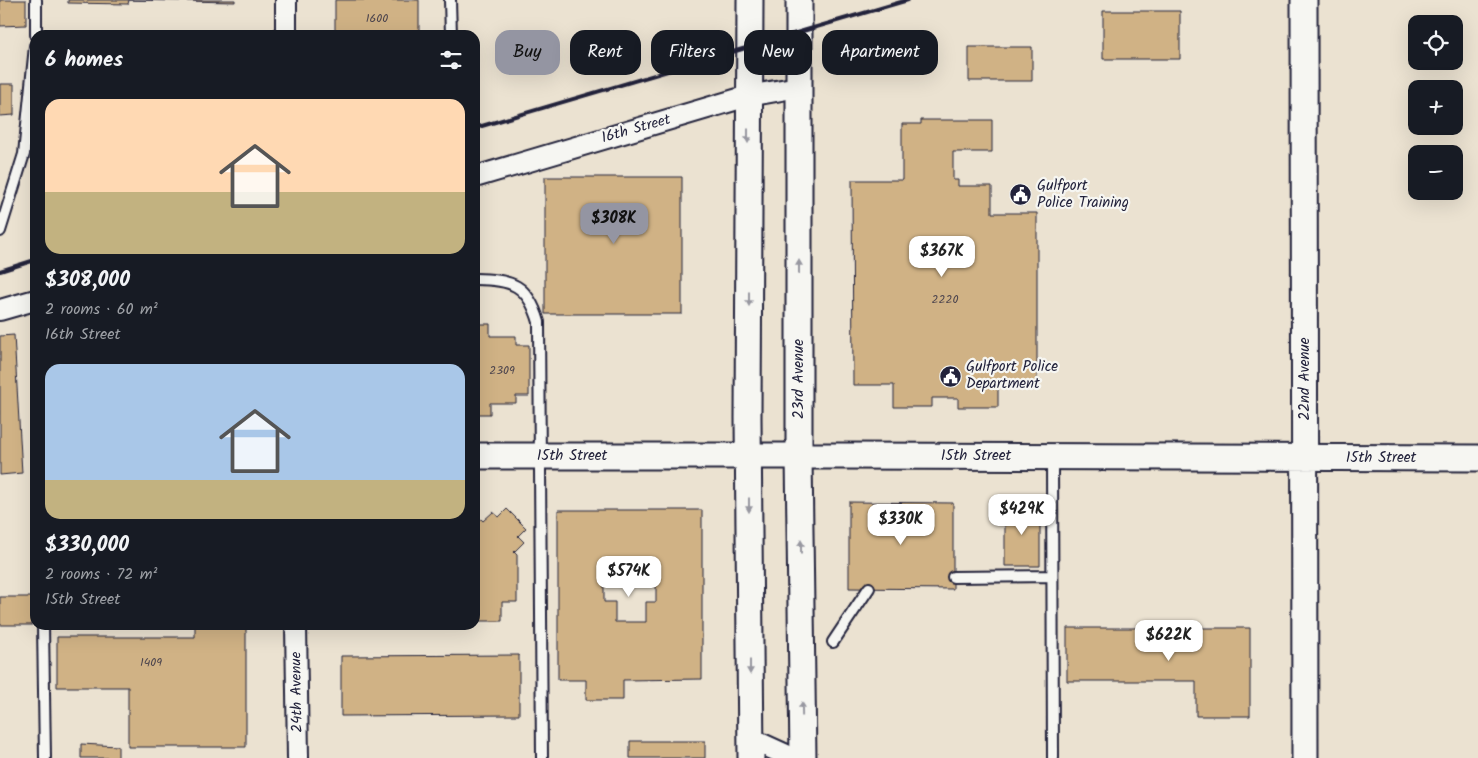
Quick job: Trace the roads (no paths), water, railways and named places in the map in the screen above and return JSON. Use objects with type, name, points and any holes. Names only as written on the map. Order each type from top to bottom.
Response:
[{"type":"street","points":[[286,0],[286,30]]},
{"type":"street","points":[[750,0],[748,96],[751,748],[793,758]]},
{"type":"street","name":"23rd Avenue","points":[[799,0],[799,456],[803,758]]},
{"type":"street","name":"22nd Avenue","points":[[1304,0],[1305,758]]},
{"type":"street","name":"16th Street","points":[[480,176],[748,96],[798,86]]},
{"type":"street","points":[[0,310],[30,301]]},
{"type":"street","name":"15th Street","points":[[480,456],[1478,458]]},
{"type":"street","name":"24th Avenue","points":[[296,630],[298,758]]},
{"type":"lane","points":[[36,0],[36,30]]},
{"type":"lane","points":[[450,0],[451,30]]},
{"type":"lane","points":[[0,231],[24,154],[30,95]]},
{"type":"lane","points":[[480,279],[512,283],[527,294],[534,306],[539,322],[542,758]]},
{"type":"lane","points":[[1052,456],[1053,758]]},
{"type":"lane","points":[[953,577],[1052,576]]},
{"type":"lane","points":[[833,642],[869,588]]},
{"type":"lane","points":[[43,630],[45,758]]},
{"type":"railway","points":[[480,127],[908,0]]},
{"type":"railway","points":[[0,271],[30,262]]},
{"type":"place","name":"Gulfport Police Training","points":[[1021,195]]},
{"type":"place","name":"Gulfport Police Department","points":[[950,376]]}]
